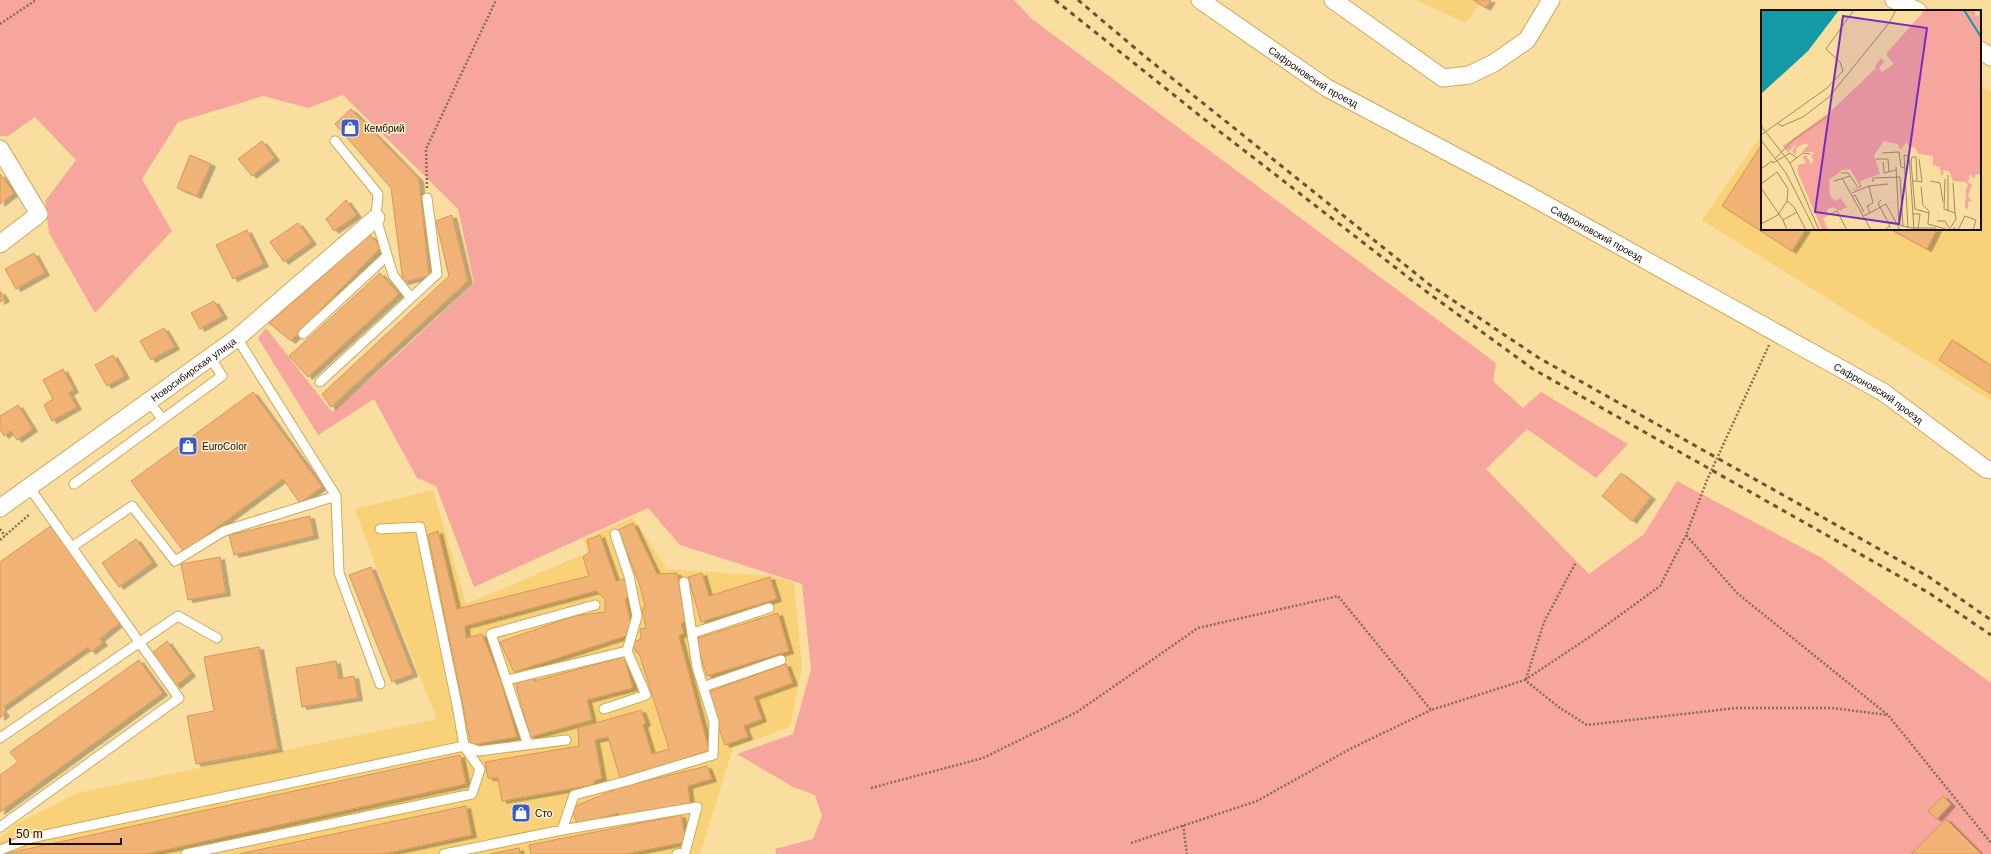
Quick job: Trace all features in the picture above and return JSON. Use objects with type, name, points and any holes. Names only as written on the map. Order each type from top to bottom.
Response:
[{"type":"street","name":"Сафроновский проезд","points":[[1200,0],[1327,88],[1523,192],[1883,392],[1986,469],[1991,470]]},
{"type":"street","points":[[1333,0],[1442,78],[1469,75],[1494,63],[1527,40],[1551,0]]},
{"type":"street","points":[[1894,0],[1916,10]]},
{"type":"street","points":[[1981,51],[1991,57]]},
{"type":"street","points":[[0,149],[39,214],[0,244]]},
{"type":"street","name":"Новосибирская улица","points":[[0,508],[237,338],[376,218]]},
{"type":"lane","points":[[335,141],[378,194],[376,218],[393,275],[411,298]]},
{"type":"lane","points":[[320,382],[436,274],[427,198]]},
{"type":"lane","points":[[303,334],[387,256]]},
{"type":"lane","points":[[237,338],[336,496],[340,574],[380,684]]},
{"type":"lane","points":[[74,484],[222,376],[210,358]]},
{"type":"lane","points":[[149,401],[162,419]]},
{"type":"lane","points":[[0,827],[179,698],[29,487]]},
{"type":"lane","points":[[72,547],[132,506],[175,561],[224,531],[336,496]]},
{"type":"lane","points":[[186,854],[472,794],[480,769],[464,746],[457,705],[420,528],[380,529]]},
{"type":"lane","points":[[604,709],[646,695],[627,651],[637,616],[629,576],[614,534]]},
{"type":"lane","points":[[562,830],[574,795],[627,781],[713,755],[714,722],[697,667],[684,582]]},
{"type":"lane","points":[[528,745],[491,634],[595,605]]},
{"type":"lane","points":[[693,633],[769,608]]},
{"type":"lane","points":[[0,738],[178,616],[217,638]]},
{"type":"lane","points":[[507,680],[627,651]]},
{"type":"lane","points":[[703,687],[781,660]]},
{"type":"lane","points":[[0,850],[31,838],[464,746],[479,751],[566,740]]},
{"type":"lane","points":[[444,854],[562,830],[696,806],[685,852],[677,854]]},
{"type":"path","points":[[0,24],[36,0]]},
{"type":"path","points":[[427,198],[426,149],[496,0]]},
{"type":"path","points":[[1131,842],[1257,801],[1350,749],[1430,710],[1525,680],[1594,634],[1660,586],[1686,535],[1707,480],[1775,332]]},
{"type":"path","points":[[0,540],[30,514]]},
{"type":"path","points":[[0,528],[5,536]]},
{"type":"path","points":[[1686,535],[1737,593],[1888,715],[1991,844]]},
{"type":"path","points":[[1525,680],[1544,622],[1576,562]]},
{"type":"path","points":[[871,788],[983,758],[1077,712],[1198,628],[1338,596],[1430,710]]},
{"type":"path","points":[[1525,680],[1560,708],[1587,725],[1736,708],[1832,708],[1888,715]]},
{"type":"path","points":[[1183,825],[1187,854]]},
{"type":"shaded area","points":[[0,0],[1014,0],[1032,19],[1496,363],[1493,381],[1523,408],[1541,392],[1628,444],[1596,478],[1527,429],[1486,469],[1589,574],[1644,534],[1677,481],[1822,558],[1991,683],[1991,854],[776,854],[775,849],[813,839],[822,816],[815,795],[793,787],[737,754],[793,734],[811,669],[802,584],[680,545],[648,508],[474,587],[436,486],[417,478],[374,399],[318,435],[258,338],[266,328],[332,412],[395,357],[474,283],[458,209],[343,95],[308,108],[263,96],[178,122],[142,179],[172,231],[95,313],[49,233],[45,201],[76,160],[35,117],[8,136],[0,136]]},
{"type":"shaded area","points":[[1416,0],[1482,0],[1466,23]]},
{"type":"shaded area","points":[[1981,86],[1991,92],[1991,401],[1702,220],[1761,135],[1761,230],[1981,230]]},
{"type":"shaded area","points":[[433,490],[466,604],[587,553],[584,539],[633,518],[667,569],[771,576],[794,583],[802,666],[790,727],[733,748],[700,854],[0,854],[0,838],[16,824],[77,793],[437,719],[376,567],[355,509]]},
{"type":"building","points":[[1473,0],[1491,0],[1486,8]]},
{"type":"building","points":[[351,109],[419,179],[429,276],[403,282],[391,188],[335,124]]},
{"type":"building","points":[[262,141],[275,158],[252,176],[238,159]]},
{"type":"building","points":[[1761,146],[1761,230],[1805,230],[1792,251],[1722,206]]},
{"type":"building","points":[[190,155],[211,164],[197,196],[177,188]]},
{"type":"building","points":[[0,174],[14,193],[0,204]]},
{"type":"building","points":[[346,200],[357,215],[334,231],[326,219]]},
{"type":"building","points":[[452,215],[468,281],[331,407],[322,394],[449,276],[436,221]]},
{"type":"building","points":[[298,223],[312,242],[284,262],[270,242]]},
{"type":"building","points":[[247,230],[264,264],[233,279],[216,245]]},
{"type":"building","points":[[1892,230],[1936,230],[1927,249]]},
{"type":"building","points":[[370,235],[381,247],[291,341],[269,323]]},
{"type":"building","points":[[34,253],[45,273],[16,289],[5,269]]},
{"type":"building","points":[[380,273],[399,294],[308,377],[289,356]]},
{"type":"building","points":[[0,291],[5,299],[0,302]]},
{"type":"building","points":[[214,301],[223,316],[200,329],[191,313]]},
{"type":"building","points":[[164,328],[175,347],[151,360],[140,341]]},
{"type":"building","points":[[1952,340],[1991,366],[1991,394],[1939,360]]},
{"type":"building","points":[[113,355],[125,376],[107,386],[95,365]]},
{"type":"building","points":[[63,369],[74,390],[69,393],[77,407],[52,421],[44,405],[53,399],[43,380]]},
{"type":"building","points":[[253,392],[322,487],[300,503],[283,479],[184,552],[131,481]]},
{"type":"building","points":[[18,405],[33,429],[17,440],[11,431],[4,436],[0,429],[0,416]]},
{"type":"building","points":[[1621,473],[1651,497],[1632,521],[1602,496]]},
{"type":"building","points":[[310,516],[314,536],[234,555],[229,535]]},
{"type":"building","points":[[633,523],[657,574],[677,573],[685,621],[681,624],[684,633],[679,636],[709,750],[620,778],[608,737],[595,740],[602,778],[594,781],[593,785],[502,801],[498,778],[488,778],[485,762],[579,746],[578,728],[641,710],[646,723],[643,725],[652,754],[669,749],[639,653],[636,652],[632,643],[641,639],[640,629],[646,628],[642,610],[645,605],[639,583],[618,530]]},
{"type":"building","points":[[52,525],[121,622],[100,639],[103,643],[91,652],[88,647],[1,709],[5,714],[0,718],[0,562]]},
{"type":"building","points":[[438,531],[457,609],[589,576],[583,557],[590,552],[587,540],[600,535],[616,581],[624,579],[631,596],[625,599],[631,623],[626,636],[514,672],[500,642],[574,616],[605,612],[605,599],[596,591],[465,626],[466,638],[482,634],[500,678],[517,737],[471,745],[428,535]]},
{"type":"building","points":[[136,539],[153,563],[119,587],[102,563]]},
{"type":"building","points":[[220,557],[226,593],[188,600],[181,564]]},
{"type":"building","points":[[371,567],[413,674],[392,682],[349,575]]},
{"type":"building","points":[[702,573],[709,596],[770,577],[777,599],[701,622],[688,577]]},
{"type":"building","points":[[778,613],[789,651],[707,676],[695,639]]},
{"type":"building","points":[[167,641],[191,674],[176,686],[152,653]]},
{"type":"building","points":[[259,647],[278,749],[196,764],[187,716],[214,711],[204,657]]},
{"type":"building","points":[[624,657],[633,688],[587,700],[592,720],[530,737],[515,681],[532,677],[534,681]]},
{"type":"building","points":[[139,660],[163,693],[0,812],[0,775],[18,762],[10,752]]},
{"type":"building","points":[[336,661],[339,679],[354,676],[358,698],[302,707],[296,668]]},
{"type":"building","points":[[786,664],[793,683],[754,697],[762,719],[744,726],[748,737],[725,745],[706,693]]},
{"type":"building","points":[[460,755],[466,784],[147,854],[4,854]]},
{"type":"building","points":[[707,766],[712,779],[688,786],[690,803],[622,818],[618,813],[578,825],[571,808],[621,787]]},
{"type":"building","points":[[1943,796],[1951,804],[1937,819],[1928,811]]},
{"type":"building","points":[[466,806],[472,835],[383,854],[239,854]]},
{"type":"building","points":[[681,815],[686,842],[626,854],[531,854],[529,845]]},
{"type":"building","points":[[1946,819],[1981,854],[1911,854]]},
{"type":"building","points":[[519,848],[520,854],[490,854]]},
{"type":"railway","points":[[1055,0],[1219,131],[1427,292],[1533,369],[1929,593],[1991,635]]},
{"type":"railway","points":[[1078,0],[1148,59],[1430,285],[1539,358],[1929,577],[1991,620]]},
{"type":"place","name":"Кембрий","points":[[350,128]]},
{"type":"place","name":"EuroColor","points":[[188,446]]},
{"type":"place","name":"Сто","points":[[521,813]]}]
